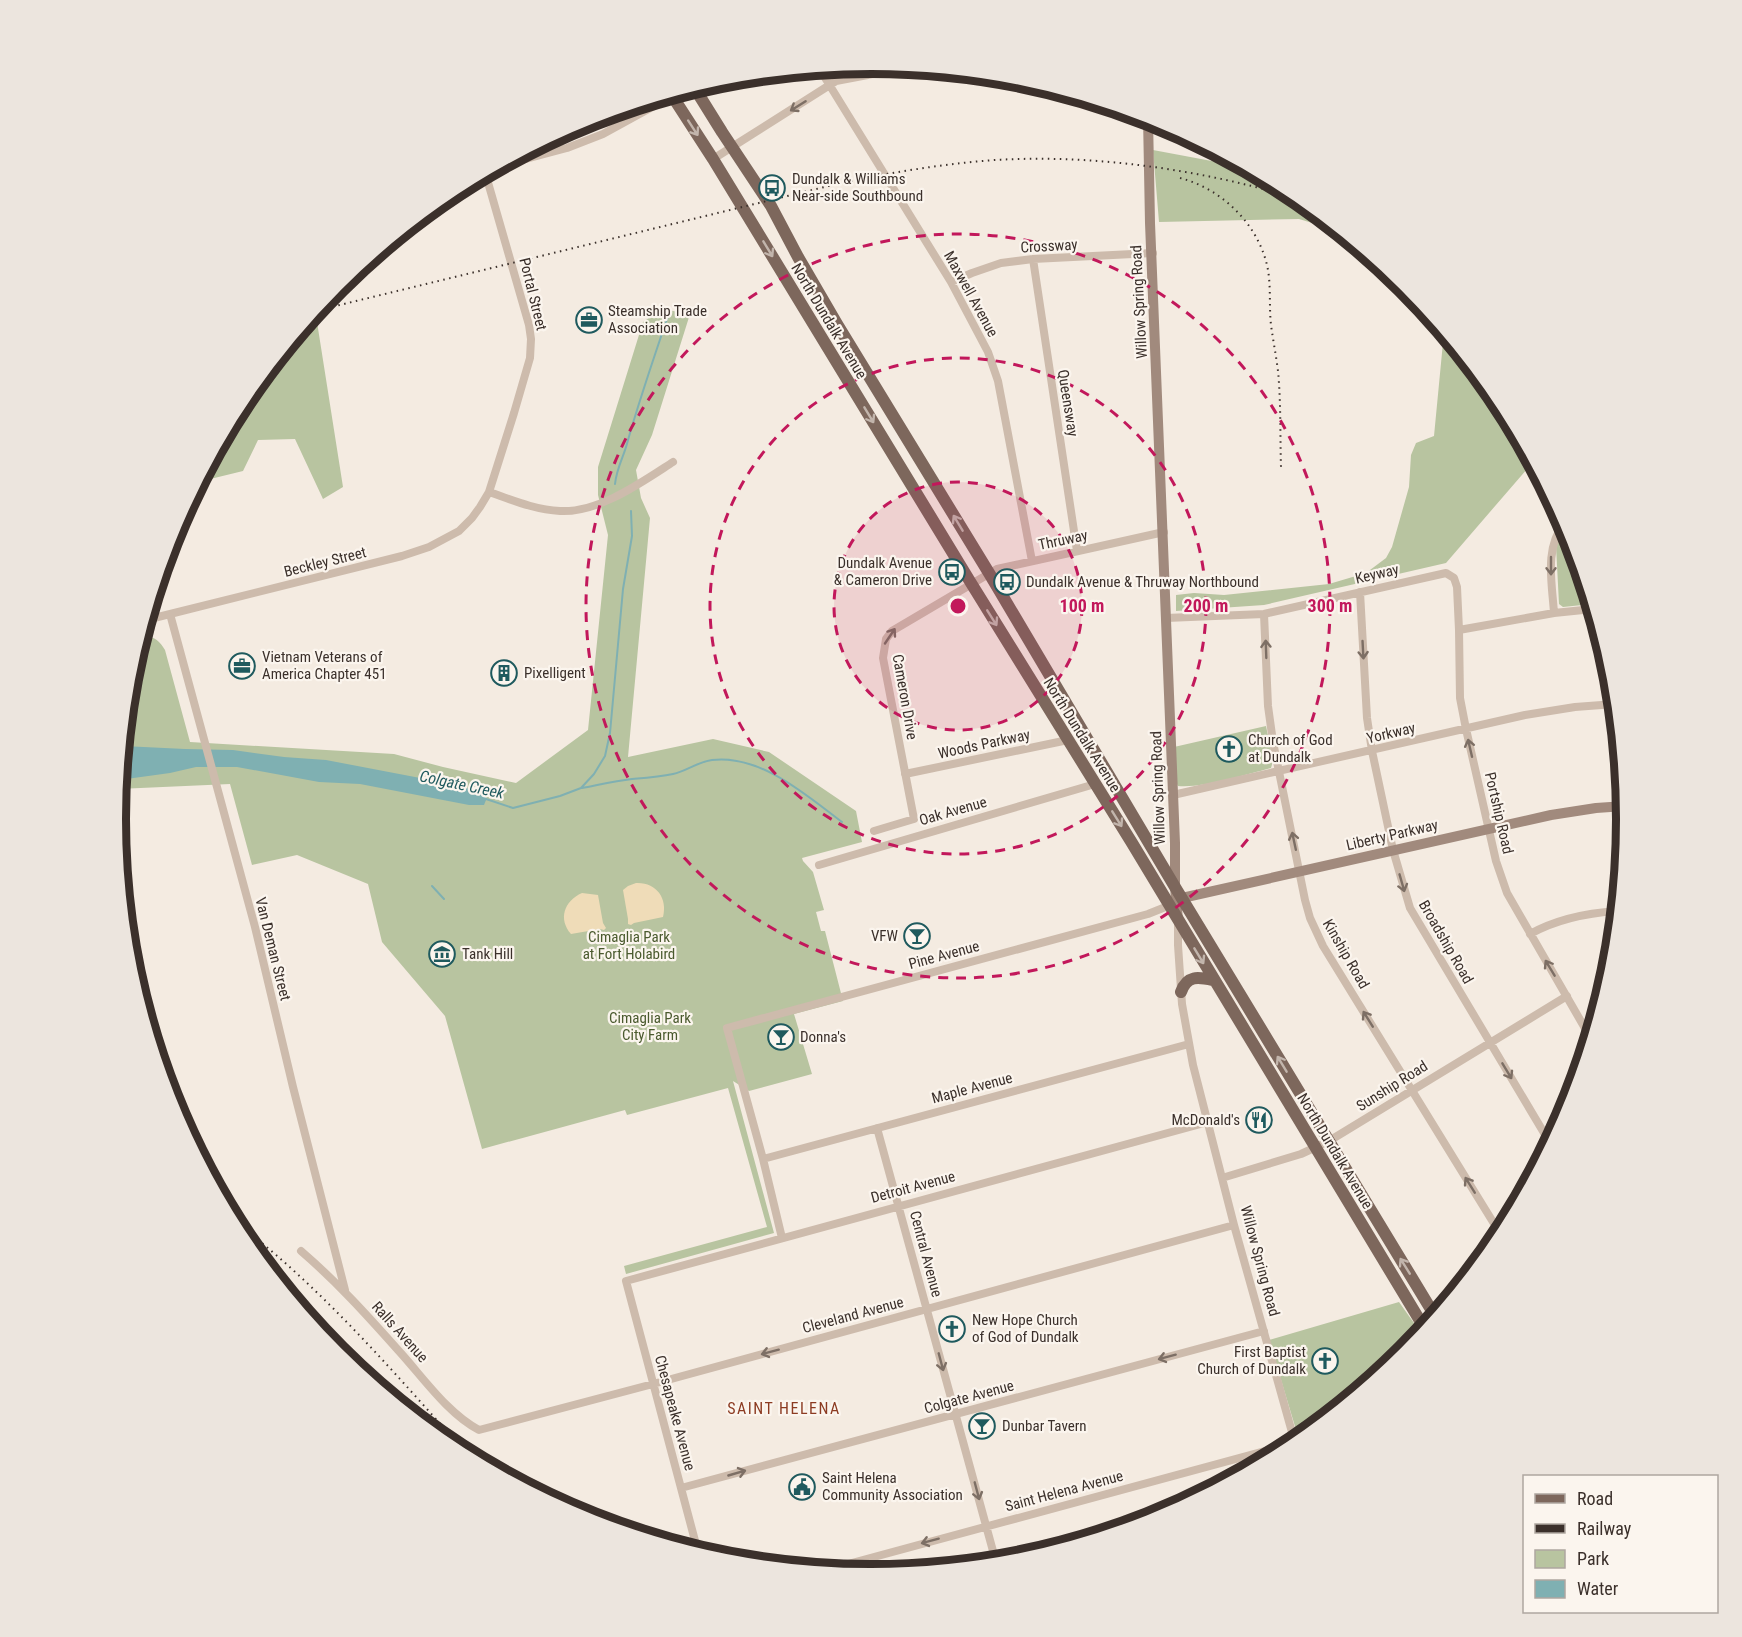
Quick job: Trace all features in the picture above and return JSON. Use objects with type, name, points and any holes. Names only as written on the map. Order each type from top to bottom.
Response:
[{"type":"main road","name":"North Dundalk Avenue","points":[[699,94],[771,206],[837,324],[989,573],[1175,887],[1179,921],[1420,1321]]},
{"type":"main road","name":"North Dundalk Avenue","points":[[675,100],[1095,784],[1176,902],[1329,1141],[1431,1310]]},
{"type":"main road","points":[[1181,992],[1191,978],[1213,980]]},
{"type":"street","points":[[713,159],[836,81],[873,74]]},
{"type":"street","name":"Maxwell Avenue","points":[[823,75],[951,282],[975,325],[994,369],[1032,561]]},
{"type":"street","points":[[524,159],[567,148],[603,134],[650,108]]},
{"type":"street","name":"Willow Spring Road","points":[[1148,127],[1175,887]]},
{"type":"street","name":"Portal Street","points":[[487,180],[515,271],[531,339],[530,358],[489,492]]},
{"type":"street","name":"Crossway","points":[[951,282],[1001,263],[1033,259],[1153,253]]},
{"type":"street","name":"Queensway","points":[[1033,259],[1077,551]]},
{"type":"street","points":[[489,492],[540,508],[559,511],[576,509],[606,501],[673,462]]},
{"type":"street","name":"Beckley Street","points":[[154,618],[429,548],[459,531],[472,518],[489,492]]},
{"type":"street","name":"Thruway","points":[[971,584],[997,569],[1164,532]]},
{"type":"street","points":[[1554,613],[1551,558],[1558,532]]},
{"type":"street","name":"Keyway","points":[[1166,618],[1264,614],[1446,573],[1451,574]]},
{"type":"street","name":"Portship Road","points":[[1451,574],[1456,587],[1460,698],[1496,861],[1504,886],[1585,1029]]},
{"type":"street","name":"Cameron Drive","points":[[874,831],[914,819],[883,658],[886,639],[897,627],[971,584]]},
{"type":"street","name":"Broadship Road","points":[[1360,592],[1366,718],[1393,850],[1410,908],[1545,1135]]},
{"type":"street","points":[[1459,630],[1586,610]]},
{"type":"street","name":"Van Deman Street","points":[[170,614],[255,927],[293,1087],[346,1292]]},
{"type":"street","name":"Kinship Road","points":[[1264,614],[1268,706],[1273,742],[1310,918],[1319,938],[1495,1225]]},
{"type":"street","name":"Yorkway","points":[[1173,795],[1548,711],[1607,705]]},
{"type":"street","name":"Woods Parkway","points":[[905,774],[1068,740]]},
{"type":"street","name":"Oak Avenue","points":[[819,865],[1095,784]]},
{"type":"street","name":"Liberty Parkway","points":[[1176,902],[1489,829],[1574,811],[1616,807]]},
{"type":"street","name":"Pine Avenue","points":[[763,1159],[727,1028],[1148,914],[1176,902]]},
{"type":"street","points":[[1530,934],[1542,927],[1566,919],[1610,912]]},
{"type":"street","name":"Willow Spring Road","points":[[1179,921],[1181,992],[1188,1044],[1234,1225],[1292,1433]]},
{"type":"street","name":"Sunship Road","points":[[1222,1178],[1269,1165],[1316,1148],[1566,996]]},
{"type":"street","name":"Maple Avenue","points":[[763,1159],[1188,1044]]},
{"type":"street","name":"Detroit Avenue","points":[[626,1281],[1208,1122]]},
{"type":"street","name":"Central Avenue","points":[[877,1128],[993,1553]]},
{"type":"street","points":[[763,1159],[782,1238]]},
{"type":"street","name":"Cleveland Avenue","points":[[479,1430],[1234,1225]]},
{"type":"street","name":"Ralls Avenue","points":[[301,1251],[346,1292],[443,1400],[465,1422],[479,1430]]},
{"type":"street","name":"Chesapeake Avenue","points":[[626,1281],[695,1542]]},
{"type":"street","name":"Colgate Avenue","points":[[681,1488],[1264,1331]]},
{"type":"street","name":"Saint Helena Avenue","points":[[851,1563],[1263,1452]]},
{"type":"green space","points":[[1153,150],[1227,164],[1285,199],[1325,227],[1299,219],[1159,222]]},
{"type":"green space","name":"Cimaglia Park at Fort Holabird","points":[[662,309],[690,314],[652,435],[636,470],[641,498],[650,518],[628,757],[713,739],[769,752],[856,811],[862,842],[802,858],[813,872],[824,910],[816,912],[821,931],[825,931],[843,1001],[794,1014],[812,1074],[749,1091],[733,1081],[774,1233],[626,1274],[624,1266],[767,1227],[728,1088],[627,1115],[625,1110],[482,1149],[445,1016],[382,942],[368,884],[297,855],[252,865],[230,784],[127,789],[132,721],[148,637],[155,639],[165,650],[190,742],[394,754],[516,783],[588,730],[608,535],[598,495],[598,467],[643,322]]},
{"type":"green space","points":[[315,322],[343,487],[323,499],[295,439],[258,440],[243,471],[208,480],[252,405],[280,365]]},
{"type":"green space","points":[[1443,342],[1490,405],[1528,468],[1446,563],[1264,605],[1176,611],[1176,595],[1194,593],[1224,595],[1329,584],[1366,573],[1386,558],[1392,547],[1409,487],[1411,455],[1416,443],[1434,436]]},
{"type":"green space","points":[[1560,536],[1584,605],[1563,607],[1559,604],[1556,546]]},
{"type":"green space","points":[[1266,726],[1273,761],[1271,768],[1212,783],[1178,786],[1174,747]]},
{"type":"green space","points":[[1399,1302],[1416,1326],[1362,1379],[1296,1430],[1269,1340]]},
{"type":"sand","points":[[636,883],[649,885],[659,892],[664,904],[663,917],[628,924],[623,890]]},
{"type":"sand","points":[[582,893],[598,895],[606,928],[604,930],[571,934],[567,928],[564,917],[567,906]]},
{"type":"water","name":"Colgate Creek","points":[[130,746],[233,750],[326,760],[462,786],[486,796],[486,800],[484,805],[469,805],[360,784],[319,782],[237,767],[196,767],[128,779]]},
{"type":"waterway","name":"Colgate Creek","points":[[615,484],[668,316]]},
{"type":"waterway","name":"Colgate Creek","points":[[486,799],[513,808],[560,796],[581,788],[594,774],[605,756],[610,733],[623,589],[632,536],[631,511]]},
{"type":"waterway","points":[[582,788],[678,773],[712,760],[730,760],[748,763],[782,779],[842,822]]},
{"type":"waterway","points":[[432,886],[444,899]]},
{"type":"railway","points":[[329,307],[845,182],[956,164],[1033,159],[1111,162],[1189,173],[1273,191]]},
{"type":"railway","points":[[1180,178],[1196,183],[1225,200],[1248,224],[1264,254],[1269,277],[1271,325],[1278,371],[1281,467]]},
{"type":"railway","points":[[257,1239],[328,1303],[446,1430]]},
{"type":"place","name":"Dundalk & Williams Near-side Southbound","points":[[772,188]]},
{"type":"place","name":"Steamship Trade Association","points":[[589,320]]},
{"type":"place","name":"Dundalk Avenue & Cameron Drive","points":[[952,572]]},
{"type":"place","name":"Dundalk Avenue & Thruway Northbound","points":[[1007,582]]},
{"type":"place","name":"Vietnam Veterans of America Chapter 451","points":[[242,666]]},
{"type":"place","name":"Pixelligent","points":[[504,673]]},
{"type":"place","name":"Church of God at Dundalk","points":[[1229,749]]},
{"type":"place","name":"VFW","points":[[917,936]]},
{"type":"place","name":"Tank Hill","points":[[442,954]]},
{"type":"place","name":"Donna's","points":[[781,1037]]},
{"type":"place","name":"McDonald's","points":[[1259,1120]]},
{"type":"place","name":"New Hope Church of God of Dundalk","points":[[952,1329]]},
{"type":"place","name":"First Baptist Church of Dundalk","points":[[1325,1361]]},
{"type":"place","name":"Dunbar Tavern","points":[[982,1426]]},
{"type":"place","name":"Saint Helena Community Association","points":[[802,1487]]},
{"type":"district","name":"SAINT HELENA","points":[[784,1408]]},
{"type":"park label","name":"Cimaglia Park City Farm","points":[[650,1026]]}]
